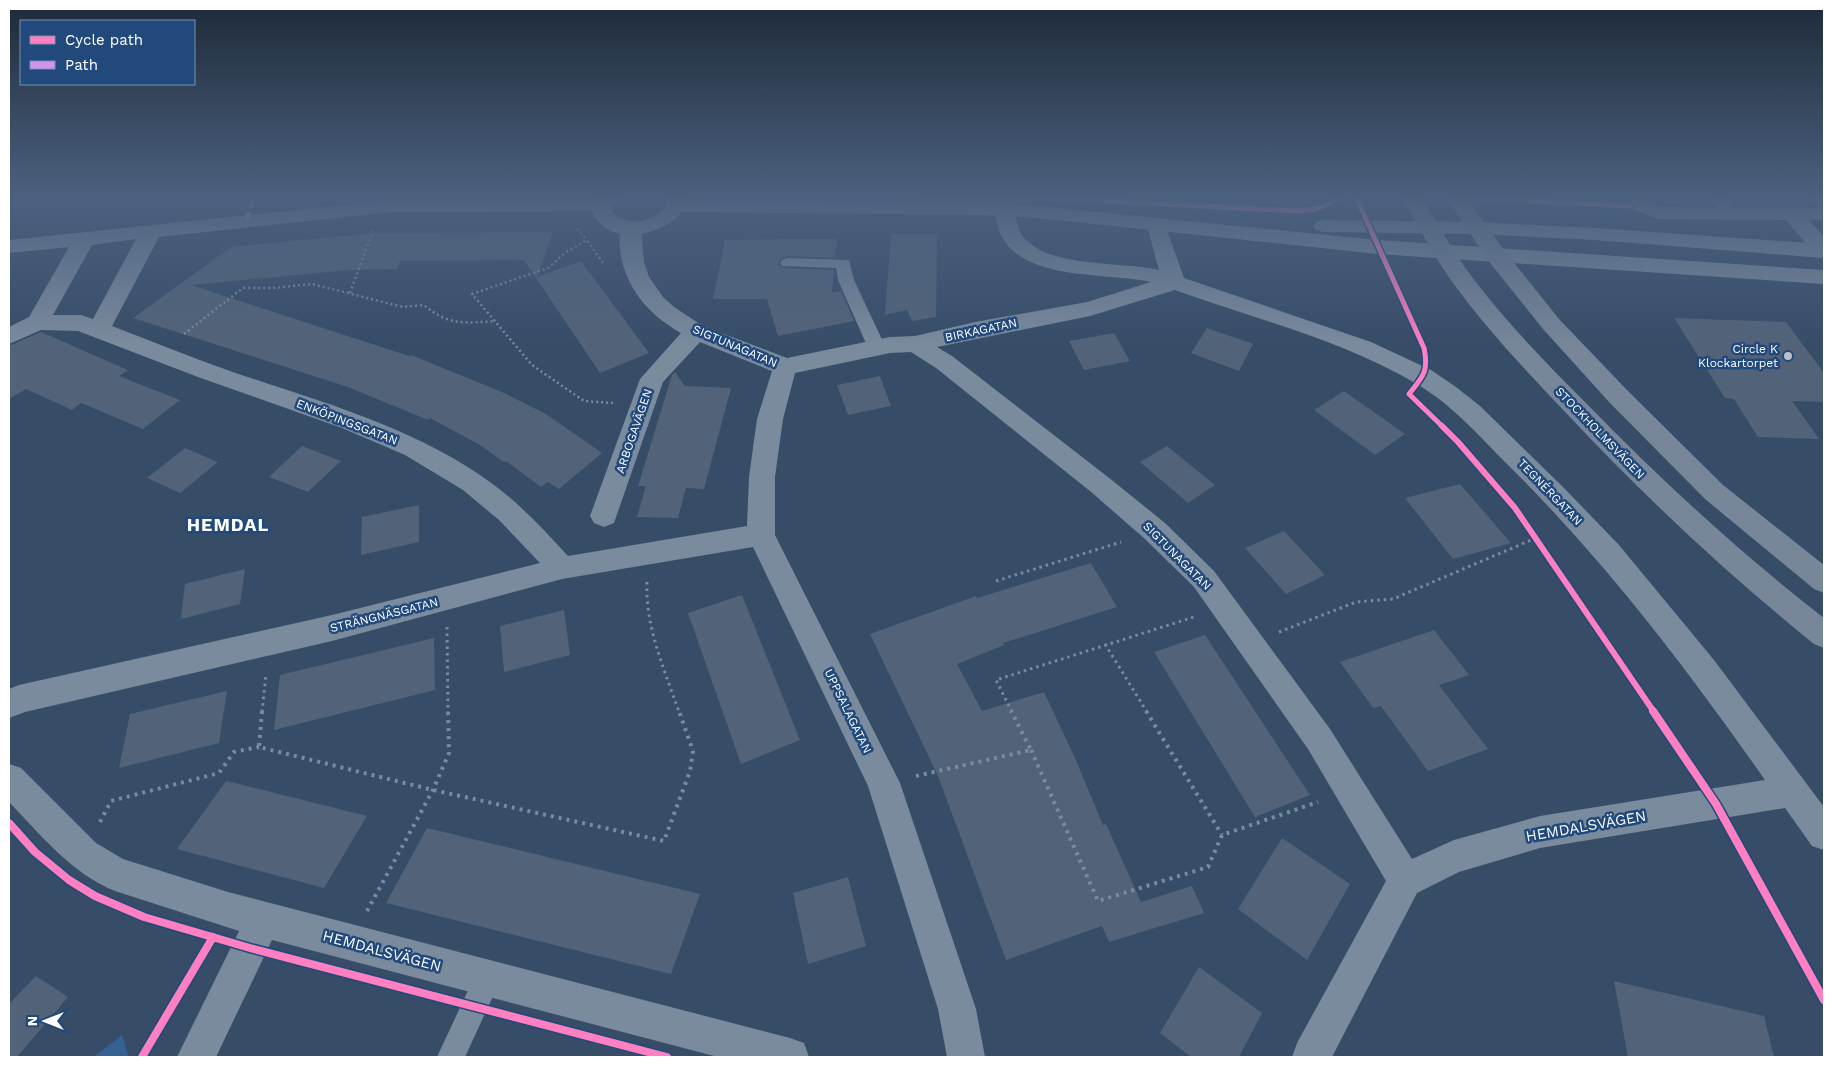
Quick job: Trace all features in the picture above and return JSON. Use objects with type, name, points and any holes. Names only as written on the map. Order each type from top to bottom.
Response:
[{"type":"main road","name":"STOCKHOLMSVÄGEN","points":[[1442,247],[1463,280],[1516,345],[1617,452],[1680,514],[1772,594],[1824,635]]},
{"type":"main road","points":[[1489,247],[1551,324],[1618,396],[1714,492],[1824,581]]},
{"type":"street","points":[[9,336],[38,322],[80,247]]},
{"type":"street","points":[[99,330],[143,247]]},
{"type":"street","name":"SIGTUNAGATAN","points":[[630,247],[631,261],[637,279],[649,298],[696,332],[785,367]]},
{"type":"street","name":"TEGNÉRGATAN","points":[[1022,247],[1040,258],[1081,267],[1145,273],[1175,282],[1351,343],[1423,376],[1448,394],[1530,470],[1603,547],[1661,614],[1727,700],[1824,834]]},
{"type":"street","points":[[1162,247],[1175,282]]},
{"type":"street","points":[[1382,247],[1610,264],[1824,277]]},
{"type":"street","points":[[1767,247],[1824,251]]},
{"type":"street","name":"BIRKAGATAN","points":[[785,367],[877,348],[915,344],[975,330],[1090,308],[1175,282]]},
{"type":"street","name":"ENKÖPINGSGATAN","points":[[38,322],[81,323],[133,342],[170,359],[346,420],[413,448],[470,482],[503,506],[562,568]]},
{"type":"street","name":"ARBOGAVÄGEN","points":[[604,516],[652,379],[696,332]]},
{"type":"street","name":"SIGTUNAGATAN","points":[[915,344],[944,362],[1029,427],[1155,531],[1204,579],[1319,740],[1405,881]]},
{"type":"street","name":"UPPSALAGATAN","points":[[785,367],[770,419],[762,478],[761,535],[884,783],[957,1009],[966,1057]]},
{"type":"street","name":"STRÄNGNÄSGATAN","points":[[9,704],[19,699],[270,642],[446,599],[562,568],[761,535]]},
{"type":"street","name":"HEMDALSVÄGEN","points":[[9,779],[84,855],[115,874],[263,920],[790,1057]]},
{"type":"street","name":"HEMDALSVÄGEN","points":[[1405,881],[1454,857],[1540,832],[1793,791]]},
{"type":"street","points":[[1311,1057],[1405,881]]},
{"type":"street","points":[[196,1057],[263,920]]},
{"type":"lane","points":[[788,263],[843,264],[846,280],[877,348]]},
{"type":"lane","points":[[451,1057],[488,978]]},
{"type":"path","points":[[575,247],[566,252],[548,268],[472,294],[532,365],[584,401],[643,405]]},
{"type":"path","points":[[592,247],[605,265]]},
{"type":"path","points":[[178,339],[243,288],[272,288],[312,284],[402,306],[424,304],[436,317],[459,324],[496,321]]},
{"type":"path","points":[[996,581],[1155,531]]},
{"type":"path","points":[[1530,531],[1541,546]]},
{"type":"path","points":[[1251,643],[1356,602],[1393,599],[1536,538]]},
{"type":"path","points":[[84,855],[111,801],[219,773],[234,752],[259,747],[433,790],[664,841],[690,771],[693,751],[657,648],[646,602],[648,554]]},
{"type":"path","points":[[350,942],[433,790],[449,753],[446,599]]},
{"type":"path","points":[[1224,608],[996,680],[1031,750],[1098,901],[1208,867],[1222,835],[1350,791]]},
{"type":"path","points":[[259,747],[270,642]]},
{"type":"path","points":[[1106,644],[1222,835]]},
{"type":"path","points":[[884,783],[1031,750]]},
{"type":"shaded area","points":[[122,1035],[127,1057],[93,1057]]},
{"type":"building","points":[[231,247],[548,247],[537,277],[581,261],[649,353],[600,373],[524,260],[400,261],[397,269],[349,270],[191,285],[409,356],[411,355],[502,392],[546,414],[602,453],[559,489],[548,482],[541,487],[506,461],[504,462],[480,445],[430,418],[428,420],[348,387],[133,318]]},
{"type":"building","points":[[724,247],[836,247],[835,258],[788,256],[780,259],[778,264],[782,268],[834,270],[832,293],[841,291],[854,321],[778,336],[767,299],[713,299]]},
{"type":"building","points":[[890,247],[937,247],[936,317],[912,321],[907,310],[885,315]]},
{"type":"building","points":[[1674,318],[1786,322],[1824,373],[1824,402],[1792,401],[1819,439],[1758,437],[1734,399],[1725,398]]},
{"type":"building","points":[[1207,328],[1253,344],[1239,371],[1191,353]]},
{"type":"building","points":[[41,332],[128,370],[119,376],[180,400],[143,429],[81,403],[72,410],[26,389],[9,399],[9,346]]},
{"type":"building","points":[[1114,333],[1130,361],[1084,370],[1069,341]]},
{"type":"building","points":[[675,372],[685,386],[731,388],[704,489],[686,488],[678,518],[637,517],[646,486],[638,486],[672,375]]},
{"type":"building","points":[[880,376],[891,406],[848,415],[837,385]]},
{"type":"building","points":[[1344,391],[1405,434],[1375,455],[1314,410]]},
{"type":"building","points":[[302,446],[341,461],[308,492],[269,477]]},
{"type":"building","points":[[1167,446],[1215,485],[1188,503],[1140,462]]},
{"type":"building","points":[[185,448],[218,462],[180,493],[147,478]]},
{"type":"building","points":[[1460,484],[1511,543],[1453,559],[1405,498]]},
{"type":"building","points":[[419,505],[419,542],[361,555],[362,517]]},
{"type":"building","points":[[1284,531],[1325,575],[1286,594],[1245,548]]},
{"type":"building","points":[[1091,563],[1117,607],[1003,643],[1004,645],[957,664],[982,711],[1044,692],[1075,758],[1103,825],[1106,824],[1141,902],[1192,886],[1204,913],[1109,942],[1102,926],[1006,960],[938,776],[870,634],[976,596],[977,598]]},
{"type":"building","points":[[245,569],[240,604],[181,619],[185,584]]},
{"type":"building","points":[[742,595],[800,740],[741,764],[688,613]]},
{"type":"building","points":[[564,610],[570,655],[504,672],[500,626]]},
{"type":"building","points":[[1434,630],[1469,675],[1439,685],[1488,749],[1428,771],[1381,706],[1373,708],[1340,662]]},
{"type":"building","points":[[1205,635],[1310,795],[1255,817],[1154,652]]},
{"type":"building","points":[[434,638],[435,690],[274,730],[280,675]]},
{"type":"building","points":[[227,691],[219,743],[119,768],[130,714]]},
{"type":"building","points":[[226,781],[367,816],[324,888],[177,849]]},
{"type":"building","points":[[427,828],[700,894],[671,974],[386,903]]},
{"type":"building","points":[[1282,838],[1350,884],[1307,960],[1238,909]]},
{"type":"building","points":[[848,877],[866,946],[808,964],[793,893]]},
{"type":"building","points":[[1199,967],[1262,1013],[1239,1057],[1191,1057],[1160,1033]]},
{"type":"building","points":[[36,976],[68,997],[17,1057],[9,1057],[9,1004]]},
{"type":"building","points":[[1614,981],[1764,1016],[1774,1057],[1628,1057]]},
{"type":"cycle path","points":[[1378,247],[1424,348],[1425,373],[1409,394],[1458,442],[1515,508],[1716,804],[1824,1000]]},
{"type":"cycle path","points":[[9,823],[35,852],[69,880],[95,896],[144,917],[250,948],[667,1057]]},
{"type":"cycle path","points":[[142,1057],[213,937]]},
{"type":"place","name":"Circle K Klockartorpet","points":[[1788,356]]},
{"type":"district","name":"HEMDAL","points":[[228,524]]}]
